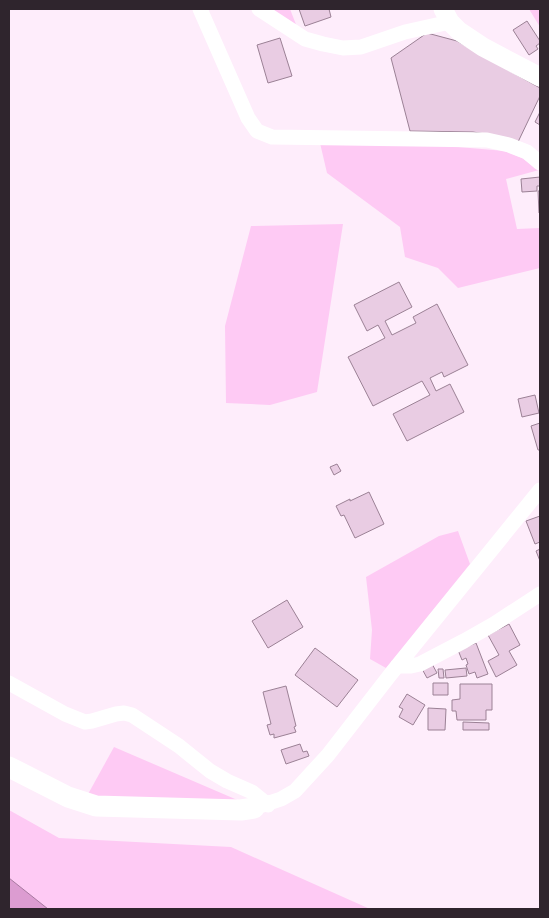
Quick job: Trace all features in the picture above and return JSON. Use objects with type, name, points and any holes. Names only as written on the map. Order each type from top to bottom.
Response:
[{"type":"main road","points":[[9,767],[68,797],[96,806],[241,810],[261,806]]},
{"type":"street","points":[[200,9],[248,118],[256,131],[272,137],[488,140],[527,152],[540,163]]},
{"type":"street","points":[[259,9],[305,39],[343,48],[361,47],[447,15],[459,32],[540,77]]},
{"type":"street","points":[[9,683],[65,714],[86,722],[116,714],[132,715],[227,781],[252,792],[261,806],[281,799],[295,791],[328,755],[540,490]]},
{"type":"street","points":[[398,666],[420,664],[494,624],[540,594]]},
{"type":"shaded area","points":[[267,9],[290,9],[297,27]]},
{"type":"shaded area","points":[[529,9],[540,9],[540,27]]},
{"type":"shaded area","points":[[320,143],[423,144],[505,151],[522,158],[539,170],[506,179],[517,229],[540,228],[540,268],[458,288],[438,268],[405,257],[400,227],[327,173]]},
{"type":"shaded area","points":[[343,224],[317,392],[270,405],[226,403],[225,326],[251,226]]},
{"type":"shaded area","points":[[458,531],[470,564],[386,668],[370,659],[372,630],[366,577],[439,536]]},
{"type":"shaded area","points":[[114,747],[242,802],[87,796]]},
{"type":"shaded area","points":[[9,810],[59,838],[231,847],[370,909],[48,909],[9,878]]},
{"type":"shaded area","points":[[9,878],[48,909],[9,909]]},
{"type":"building","points":[[299,9],[329,9],[331,17],[305,26]]},
{"type":"building","points":[[527,21],[540,41],[536,46],[538,49],[529,55],[513,30]]},
{"type":"building","points":[[427,33],[457,41],[540,88],[540,96],[518,142],[473,132],[410,131],[391,58]]},
{"type":"building","points":[[280,38],[292,76],[268,83],[257,45]]},
{"type":"building","points":[[540,112],[540,125],[535,122]]},
{"type":"building","points":[[540,177],[540,186],[537,186],[537,191],[522,192],[521,179]]},
{"type":"building","points":[[538,191],[540,191],[540,213],[539,213]]},
{"type":"building","points":[[399,282],[412,307],[385,321],[392,335],[416,323],[413,317],[437,304],[468,365],[444,377],[442,372],[430,378],[436,391],[450,384],[464,412],[407,441],[393,414],[430,395],[422,381],[373,406],[348,357],[385,338],[378,325],[367,331],[354,305]]},
{"type":"building","points":[[535,395],[539,413],[522,417],[518,399]]},
{"type":"building","points":[[540,423],[540,450],[538,450],[531,426]]},
{"type":"building","points":[[337,464],[341,471],[334,475],[330,467]]},
{"type":"building","points":[[369,492],[384,524],[355,538],[344,515],[341,516],[336,506]]},
{"type":"building","points":[[540,516],[540,542],[535,544],[526,521]]},
{"type":"building","points":[[540,549],[540,561],[536,551]]},
{"type":"building","points":[[287,600],[303,627],[268,648],[252,621]]},
{"type":"building","points":[[509,624],[520,645],[509,651],[517,665],[496,677],[488,661],[499,655],[488,635]]},
{"type":"building","points":[[476,643],[488,674],[477,678],[475,672],[469,674],[466,658],[462,660],[458,650]]},
{"type":"building","points":[[315,648],[358,680],[337,707],[295,675]]},
{"type":"building","points":[[431,662],[437,673],[427,678],[421,667]]},
{"type":"building","points":[[466,668],[467,676],[446,678],[445,670]]},
{"type":"building","points":[[438,669],[443,669],[444,678],[439,678]]},
{"type":"building","points":[[433,683],[448,683],[448,695],[433,695]]},
{"type":"building","points":[[460,684],[492,684],[492,710],[486,710],[486,720],[457,720],[456,711],[452,711],[452,700],[460,699]]},
{"type":"building","points":[[286,686],[296,732],[274,738],[274,734],[270,735],[267,725],[271,724],[263,692]]},
{"type":"building","points":[[407,694],[425,705],[413,725],[399,717],[403,709],[399,707]]},
{"type":"building","points":[[428,708],[446,709],[445,730],[428,730]]},
{"type":"building","points":[[463,722],[489,723],[489,730],[463,730]]},
{"type":"building","points":[[300,744],[303,752],[307,751],[309,756],[286,764],[281,750]]}]
